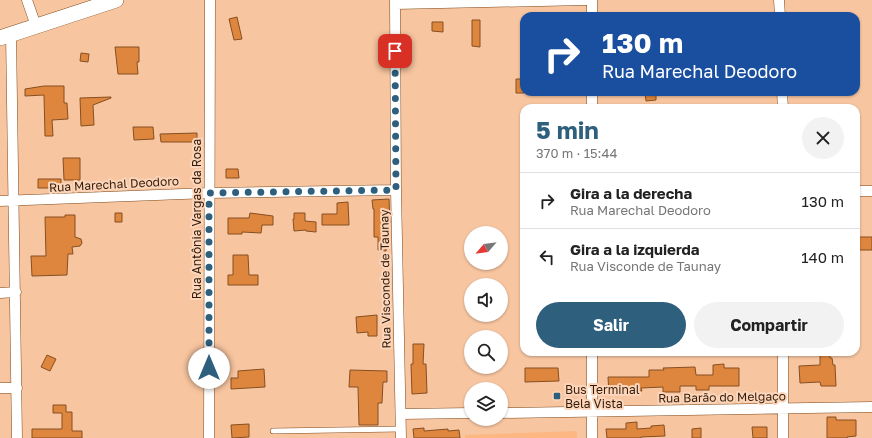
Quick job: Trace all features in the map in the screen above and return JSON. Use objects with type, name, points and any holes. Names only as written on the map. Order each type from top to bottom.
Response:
[{"type":"main road","points":[[6,36],[116,0]]},
{"type":"street","points":[[28,0],[36,26]]},
{"type":"street","name":"Rua Antônia Vargas da Rosa","points":[[209,438],[210,0]]},
{"type":"street","points":[[396,2],[586,0]]},
{"type":"street","points":[[592,0],[592,12]]},
{"type":"street","points":[[779,0],[780,12]]},
{"type":"street","name":"Rua Visconde de Taunay","points":[[396,2],[396,190],[401,433]]},
{"type":"street","points":[[6,36],[14,201],[17,438]]},
{"type":"street","name":"Rua Marechal Deodoro","points":[[0,201],[209,193],[396,190]]},
{"type":"street","points":[[860,191],[872,191]]},
{"type":"street","points":[[0,293],[16,292]]},
{"type":"street","points":[[592,356],[592,438]]},
{"type":"street","points":[[782,356],[783,438]]},
{"type":"street","points":[[0,388],[16,388]]},
{"type":"street","name":"Rua Barão do Melgaço","points":[[508,413],[872,407]]},
{"type":"street","points":[[401,414],[464,413]]},
{"type":"lane","points":[[273,431],[401,433]]},
{"type":"shaded area","points":[[577,431],[577,438],[465,438],[465,435]]},
{"type":"building","points":[[237,17],[242,39],[234,40],[229,19]]},
{"type":"building","points":[[472,20],[480,20],[480,47],[472,46]]},
{"type":"building","points":[[432,22],[443,22],[443,32],[432,31]]},
{"type":"building","points":[[115,47],[139,47],[139,62],[137,62],[138,74],[118,74]]},
{"type":"building","points":[[81,53],[89,54],[88,62],[80,61]]},
{"type":"building","points":[[516,79],[520,79],[520,93],[516,93]]},
{"type":"building","points":[[44,86],[64,86],[64,103],[67,103],[68,119],[52,120],[53,136],[45,136],[44,95],[25,96],[25,89]]},
{"type":"building","points":[[645,96],[656,96],[656,100],[646,101]]},
{"type":"building","points":[[111,97],[93,105],[94,125],[81,126],[80,98]]},
{"type":"building","points":[[133,127],[153,127],[154,139],[134,140]]},
{"type":"building","points":[[197,133],[197,142],[161,142],[160,134]]},
{"type":"building","points":[[63,158],[80,158],[80,180],[64,180]]},
{"type":"building","points":[[226,169],[238,169],[239,178],[226,178]]},
{"type":"building","points":[[38,179],[61,179],[61,188],[38,188]]},
{"type":"building","points":[[389,199],[390,223],[388,223],[386,251],[378,250],[378,237],[374,237],[374,209],[372,200]]},
{"type":"building","points":[[348,202],[349,225],[322,225],[322,214],[337,214],[337,203]]},
{"type":"building","points":[[115,213],[122,213],[122,222],[115,222]]},
{"type":"building","points":[[250,213],[273,216],[273,225],[262,225],[261,233],[242,232],[242,234],[228,234],[228,218],[249,218]]},
{"type":"building","points":[[294,213],[305,213],[305,221],[316,222],[316,232],[306,230],[294,231]]},
{"type":"building","points":[[65,215],[75,215],[75,237],[81,239],[82,243],[80,246],[72,247],[73,254],[68,254],[67,275],[32,276],[31,256],[46,256],[45,217],[65,217]]},
{"type":"building","points":[[860,237],[872,237],[872,250],[860,250]]},
{"type":"building","points":[[233,255],[248,255],[249,275],[258,275],[258,285],[228,285],[228,275],[233,275]]},
{"type":"building","points":[[377,315],[377,336],[368,336],[368,332],[357,333],[356,317]]},
{"type":"building","points":[[413,344],[424,344],[423,364],[426,364],[427,393],[412,394],[411,364],[413,364]]},
{"type":"building","points":[[47,355],[56,359],[50,371],[41,367]]},
{"type":"building","points":[[820,356],[830,356],[830,358],[832,358],[833,365],[835,365],[836,386],[821,386],[820,382],[800,383],[799,366],[820,365]]},
{"type":"building","points":[[724,364],[724,368],[739,368],[739,386],[709,386],[709,390],[696,390],[696,386],[680,386],[680,392],[663,392],[663,387],[641,388],[642,391],[637,391],[637,394],[609,395],[608,377],[649,377],[649,370],[695,367],[696,375],[713,375],[713,365]]},
{"type":"building","points":[[525,368],[558,368],[559,381],[525,382]]},
{"type":"building","points":[[264,369],[265,387],[231,389],[231,378],[238,378],[238,371]]},
{"type":"building","points":[[350,370],[387,371],[387,382],[383,382],[382,403],[378,403],[378,425],[359,425],[358,387],[349,387]]},
{"type":"building","points":[[53,405],[66,405],[66,412],[72,412],[72,431],[82,431],[82,438],[32,438],[32,429],[62,429],[62,413],[53,413]]},
{"type":"building","points":[[827,417],[836,417],[836,420],[856,420],[856,436],[847,438],[827,438]]},
{"type":"building","points":[[637,422],[637,429],[664,425],[665,436],[607,438],[606,429],[626,429],[626,423]]},
{"type":"building","points":[[249,424],[249,437],[232,438],[231,425]]},
{"type":"building","points":[[752,427],[767,427],[767,438],[753,438]]},
{"type":"building","points":[[424,428],[424,431],[448,429],[448,431],[459,430],[460,438],[414,438],[413,429]]},
{"type":"building","points":[[701,428],[701,438],[692,438],[692,429]]},
{"type":"place","name":"Bus Terminal Bela Vista","points":[[557,396]]},
{"type":"route","points":[[209,368],[209,193],[396,190],[395,51]]}]
